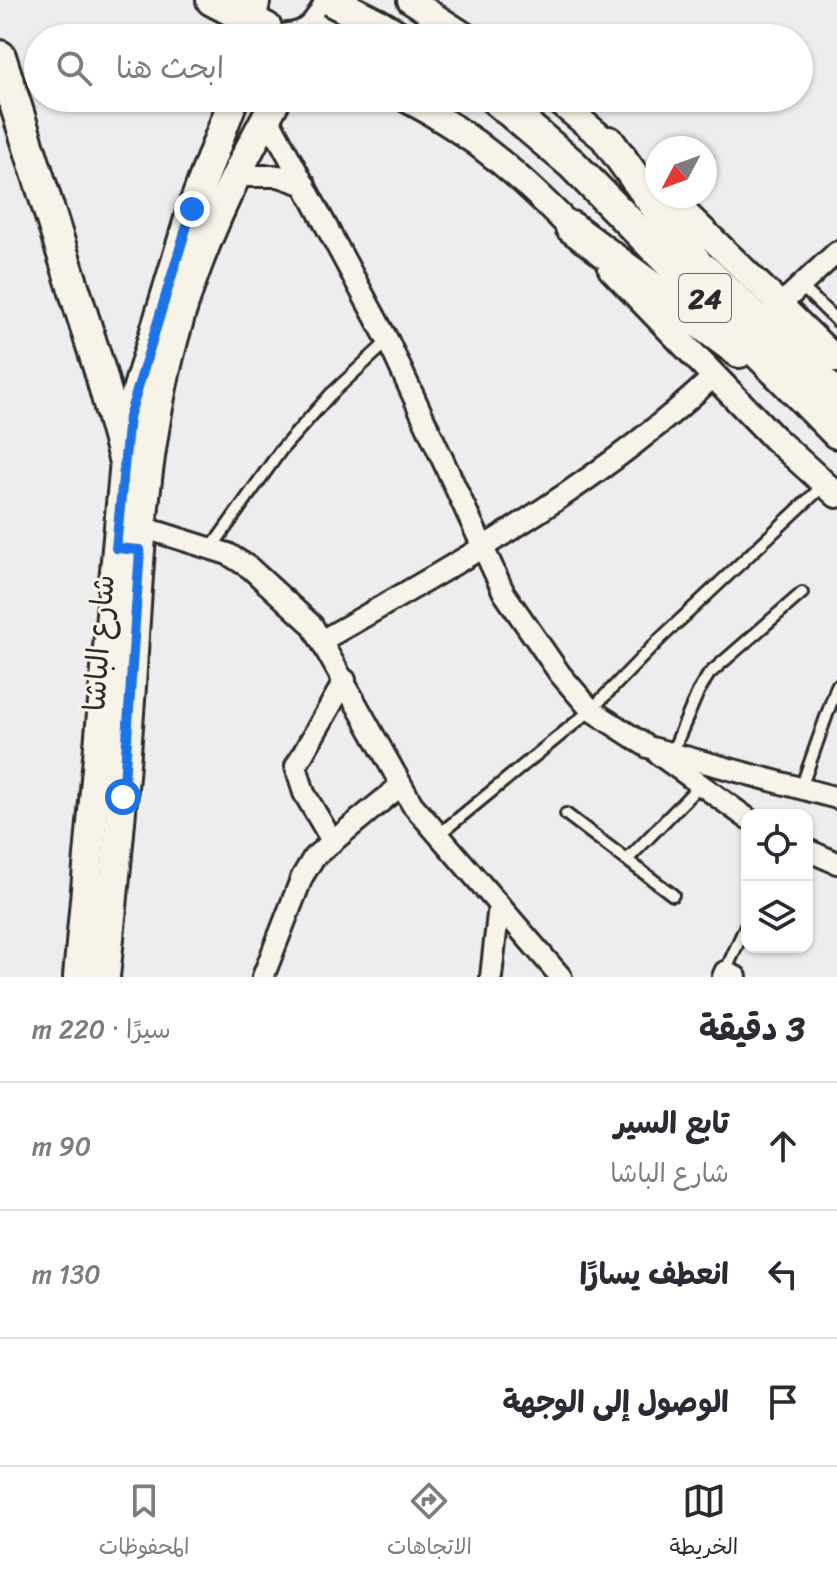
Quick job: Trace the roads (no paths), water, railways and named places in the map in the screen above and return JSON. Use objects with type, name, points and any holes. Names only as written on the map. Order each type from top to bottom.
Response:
[{"type":"main road","points":[[212,0],[262,24]]},
{"type":"main road","points":[[322,16],[356,24]]},
{"type":"main road","points":[[0,56],[100,371],[125,462],[133,542],[78,977]]},
{"type":"main road","points":[[125,462],[129,417],[145,354],[192,209],[229,112]]},
{"type":"main road","name":"شارع الباشا","points":[[105,977],[123,797],[133,542],[174,339],[202,248],[233,176],[269,112]]},
{"type":"main road","name":"24","points":[[511,112],[696,262],[827,385],[837,433]]},
{"type":"main road","points":[[609,142],[696,262]]},
{"type":"main road","name":"24","points":[[572,164],[781,375],[827,385]]},
{"type":"main road","points":[[571,227],[716,336],[781,375]]},
{"type":"main road","points":[[827,385],[837,451]]},
{"type":"street","points":[[410,0],[447,24]]},
{"type":"street","points":[[274,112],[305,185],[388,341],[483,548],[520,620],[591,710],[741,814]]},
{"type":"street","points":[[428,112],[467,134],[501,160],[831,490]]},
{"type":"street","points":[[572,112],[645,175]]},
{"type":"street","points":[[233,176],[266,174],[305,185]]},
{"type":"street","points":[[680,208],[780,305],[827,385]]},
{"type":"street","points":[[780,305],[837,252]]},
{"type":"street","points":[[323,640],[483,548],[617,460],[714,376]]},
{"type":"street","points":[[133,542],[212,547],[261,578],[323,640],[400,786],[437,836],[561,977]]},
{"type":"street","points":[[331,839],[304,793],[296,766],[345,680]]},
{"type":"street","points":[[648,747],[837,798]]},
{"type":"street","points":[[263,977],[302,877],[314,857],[331,839],[400,786]]},
{"type":"street","points":[[813,853],[837,863]]},
{"type":"street","points":[[491,977],[499,905]]},
{"type":"lane","points":[[801,286],[837,321]]},
{"type":"lane","points":[[212,547],[281,450],[330,395],[388,341]]},
{"type":"lane","points":[[437,836],[591,710],[661,638],[831,490]]},
{"type":"lane","points":[[672,753],[709,674],[802,593]]},
{"type":"lane","points":[[801,788],[837,686]]},
{"type":"lane","points":[[627,860],[700,785]]},
{"type":"lane","points":[[566,814],[673,895]]},
{"type":"lane","points":[[728,975],[741,939]]}]
